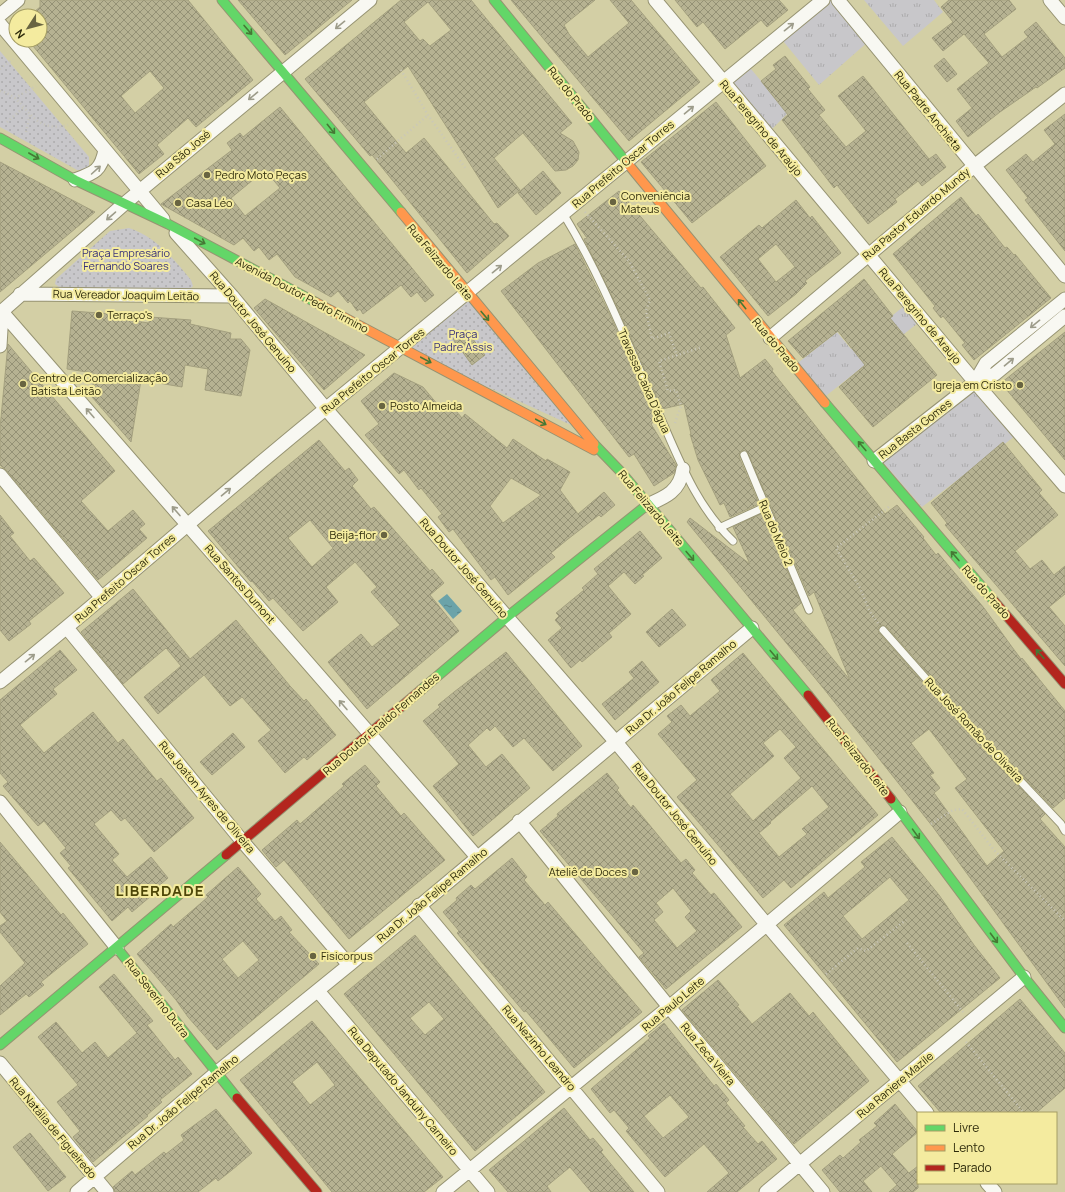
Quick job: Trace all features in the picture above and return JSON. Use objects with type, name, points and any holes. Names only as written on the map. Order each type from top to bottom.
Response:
[{"type":"main road","name":"Rua Felizardo Leite","points":[[222,0],[283,70],[467,294],[603,455],[621,472],[856,754],[1024,977],[1065,1028]]},
{"type":"main road","name":"Rua do Prado","points":[[494,0],[770,338],[1065,684]]},
{"type":"main road","name":"Avenida Doutor Pedro Firmino","points":[[0,138],[75,180],[168,224],[603,455]]},
{"type":"main road","name":"Rua Doutor Enaldo Fernandes","points":[[0,1045],[243,842],[507,618],[647,505]]},
{"type":"main road","name":"Rua Severino Dutra","points":[[117,948],[216,1073],[317,1192]]},
{"type":"street","points":[[0,15],[18,0]]},
{"type":"street","name":"Rua São José","points":[[1,312],[124,204],[283,70],[370,0]]},
{"type":"street","name":"Rua Peregrino de Araújo","points":[[655,0],[868,254]]},
{"type":"street","name":"Rua Prefeito Oscar Torres","points":[[0,682],[67,628],[188,524],[326,409],[564,215],[575,204],[822,0]]},
{"type":"street","name":"Rua Padre Anchieta","points":[[838,0],[973,167],[1065,276]]},
{"type":"street","points":[[1050,0],[1065,18]]},
{"type":"street","name":"Rua Doutor José Genuíno","points":[[0,24],[168,224],[232,296],[326,409],[615,741],[767,926],[927,1112]]},
{"type":"street","name":"Rua Pastor Eduardo Mundy","points":[[770,338],[973,167],[1065,94]]},
{"type":"street","points":[[75,180],[91,174],[98,169],[103,162],[106,150]]},
{"type":"street","name":"Rua Peregrino de Araujo","points":[[868,254],[975,382],[1065,486]]},
{"type":"street","name":"Rua Vereador Joaquim Leitão","points":[[20,294],[232,296]]},
{"type":"street","name":"Rua Basta Gomes","points":[[975,382],[986,363],[1065,299]]},
{"type":"street","points":[[0,346],[1,312]]},
{"type":"street","name":"Rua Santos Dumont","points":[[1,312],[188,524],[477,857]]},
{"type":"street","name":"Rua Basta Gomes","points":[[874,461],[975,382],[995,374],[1065,316]]},
{"type":"street","points":[[647,505],[672,492],[678,486],[683,469]]},
{"type":"street","points":[[0,475],[102,598]]},
{"type":"street","name":"Rua Joaton Ayres de Oliveira","points":[[67,628],[243,842],[349,965]]},
{"type":"street","name":"Rua Dr. João Felipe Ramalho","points":[[77,1192],[216,1073],[349,965],[519,821],[752,628]]},
{"type":"street","name":"Rua Severino Dutra","points":[[0,802],[117,948]]},
{"type":"street","name":"Rua Paulo Leite","points":[[444,1192],[767,926],[900,812]]},
{"type":"street","name":"Rua Zeca Vieira","points":[[519,821],[669,1007],[824,1192]]},
{"type":"street","name":"Rua Nezinho Leandro","points":[[419,905],[658,1192]]},
{"type":"street","name":"Rua Raniere Mazile","points":[[766,1192],[901,1082],[1024,977]]},
{"type":"street","name":"Rua Deputado Janduhy Carneiro","points":[[318,990],[488,1192]]},
{"type":"street","name":"Rua Natália de Figueiredo","points":[[0,1063],[106,1192]]},
{"type":"street","points":[[988,1184],[995,1192]]},
{"type":"lane","name":"Travessa Caixa D'água","points":[[564,215],[591,264],[690,485],[719,528],[733,541]]},
{"type":"lane","name":"Rua do Meio 2","points":[[744,455],[809,610]]},
{"type":"lane","points":[[719,528],[765,507]]},
{"type":"lane","name":"Rua José Romão de Oliveira","points":[[883,630],[960,717],[1063,822],[1065,830]]},
{"type":"path","points":[[401,70],[428,115],[466,169]]},
{"type":"path","points":[[15,98],[46,78]]},
{"type":"path","points":[[0,91],[9,93],[23,108],[41,123],[49,126],[56,127],[68,125],[79,118]]},
{"type":"path","points":[[6,124],[23,108]]},
{"type":"path","points":[[365,170],[428,115]]},
{"type":"path","points":[[575,204],[629,261],[650,300],[646,311],[652,339],[668,333],[677,356]]},
{"type":"path","points":[[673,428],[681,406],[676,390],[668,391],[659,361],[702,347]]},
{"type":"path","points":[[883,630],[870,612],[860,588],[836,548],[904,495]]},
{"type":"path","points":[[916,834],[953,810],[962,809],[994,850],[1065,921]]},
{"type":"path","points":[[816,983],[858,948],[866,951],[906,920]]},
{"type":"path","points":[[907,943],[970,1022]]},
{"type":"path","points":[[958,1033],[1023,1112]]},
{"type":"green space","points":[[823,0],[838,0],[870,40],[819,85],[779,36]]},
{"type":"green space","points":[[864,0],[934,0],[943,12],[903,46]]},
{"type":"green space","points":[[0,51],[89,157],[89,166],[86,170],[77,170],[0,127]]},
{"type":"green space","points":[[746,63],[788,113],[767,134],[723,82]]},
{"type":"green space","name":"Praça Empresário Fernando Soares","points":[[129,228],[148,237],[163,249],[191,280],[193,286],[188,291],[59,287],[55,284],[56,279],[110,231]]},
{"type":"green space","name":"Praça Padre Assis","points":[[467,294],[582,430],[402,348]]},
{"type":"green space","points":[[909,302],[923,319],[822,399],[794,366],[837,332],[851,349]]},
{"type":"green space","points":[[975,382],[1019,433],[922,507],[882,461]]},
{"type":"water","points":[[447,594],[462,611],[453,619],[438,601]]},
{"type":"building","points":[[40,0],[188,0],[253,80],[196,127],[188,118],[157,145],[164,154],[139,174],[35,48],[48,48],[48,8],[39,8]],"holes":[[[150,71],[164,88],[135,113],[121,96]]]},
{"type":"building","points":[[238,0],[352,0],[285,55]]},
{"type":"building","points":[[401,0],[471,0],[572,123],[560,133],[573,141],[579,152],[578,160],[573,166],[566,170],[555,171],[523,133],[494,158],[520,190],[498,208],[408,66],[364,102],[406,153],[424,138],[494,224],[497,223],[509,236],[467,273],[372,155],[370,156],[305,79]],"holes":[[[428,2],[451,30],[430,46],[423,39],[420,41],[404,22]]]},
{"type":"building","points":[[511,0],[595,0],[564,25],[569,34],[588,57],[629,23],[610,0],[631,0],[700,82],[629,141]]},
{"type":"building","points":[[675,0],[779,0],[788,10],[767,27],[761,20],[725,49],[703,22],[697,27]]},
{"type":"building","points":[[949,0],[1009,0],[1016,9],[984,34],[1002,57],[1028,37],[1024,32],[1036,22],[1065,58],[1065,68],[1000,112],[968,137],[956,121],[972,108],[957,89],[989,63],[964,34],[943,51],[932,38],[953,22],[941,7]]},
{"type":"building","points":[[785,56],[810,87],[808,89],[825,110],[819,115],[846,147],[866,131],[838,96],[863,76],[929,159],[936,154],[946,167],[922,186],[918,181],[895,199],[897,202],[868,224],[837,185],[834,188],[782,120],[788,115],[761,81],[776,69],[773,65]]},
{"type":"building","points":[[944,58],[957,74],[947,82],[934,66]]},
{"type":"building","points":[[716,102],[766,166],[692,223],[641,162]]},
{"type":"building","points":[[280,107],[434,295],[425,302],[417,292],[411,297],[401,285],[363,314],[360,309],[357,311],[350,301],[348,303],[338,291],[331,297],[295,277],[277,254],[269,260],[259,247],[254,251],[243,238],[234,245],[161,204],[232,150],[227,143],[240,133],[243,137]],"holes":[[[265,170],[280,188],[245,216],[231,198]]]},
{"type":"building","points":[[1065,114],[1065,251],[1025,200],[1028,198],[1006,170],[1026,154],[1033,162],[1055,144],[1044,130]]},
{"type":"building","points":[[0,162],[95,212],[0,292]]},
{"type":"building","points":[[543,171],[561,193],[536,215],[518,193]]},
{"type":"building","points":[[619,191],[701,288],[703,287],[735,328],[726,335],[740,378],[765,359],[773,369],[772,371],[885,514],[897,505],[924,537],[923,538],[936,555],[938,553],[984,608],[1021,659],[1022,658],[1065,711],[1065,798],[1053,808],[964,714],[887,627],[882,625],[878,628],[879,633],[956,720],[1045,814],[1040,819],[1065,847],[1065,1008],[933,827],[824,689],[687,522],[690,518],[750,564],[733,527],[763,513],[801,603],[793,610],[850,680],[814,592],[809,596],[748,453],[742,450],[739,457],[759,504],[730,517],[724,503],[720,505],[698,460],[690,434],[684,404],[662,409],[619,311],[584,239],[587,238],[577,224]],"holes":[[[929,729],[967,779],[955,788],[1004,851],[987,866],[934,793],[940,788],[930,775],[934,773],[911,743]]]},
{"type":"building","points":[[961,197],[976,216],[978,214],[1005,248],[1007,247],[1014,255],[1015,254],[1051,298],[974,360],[962,345],[965,343],[943,316],[941,318],[933,308],[935,306],[893,254]]},
{"type":"building","points":[[796,200],[810,218],[812,216],[841,253],[805,281],[807,283],[796,294],[768,316],[720,257],[759,225],[762,228]],"holes":[[[776,244],[795,267],[776,282],[758,259]]]},
{"type":"building","points":[[575,244],[610,315],[656,420],[651,424],[676,465],[674,473],[654,486],[634,454],[629,457],[501,291],[538,263]]},
{"type":"building","points":[[864,279],[893,316],[890,318],[937,375],[873,427],[839,387],[865,365],[838,331],[803,358],[788,341]]},
{"type":"building","points":[[265,299],[365,355],[324,390],[254,308]]},
{"type":"building","points":[[72,311],[112,314],[112,318],[149,323],[150,317],[191,320],[190,324],[231,333],[230,339],[241,339],[250,350],[241,396],[205,390],[208,369],[185,365],[182,387],[141,380],[131,442],[92,397],[94,373],[67,369]]},
{"type":"building","points":[[466,330],[485,355],[472,365],[453,339]]},
{"type":"building","points":[[1065,332],[1065,460],[1001,383]]},
{"type":"building","points":[[8,344],[115,471],[81,501],[108,531],[133,510],[145,524],[139,529],[147,538],[98,580],[6,470],[0,465],[0,428]]},
{"type":"building","points":[[394,373],[423,387],[443,411],[451,405],[462,418],[465,414],[507,448],[513,439],[546,461],[547,459],[570,472],[560,490],[578,514],[604,492],[615,505],[601,517],[599,515],[551,553],[555,557],[508,595],[495,577],[491,580],[453,529],[449,532],[438,517],[442,514],[421,488],[419,490],[404,470],[399,474],[365,435],[379,424],[361,401]],"holes":[[[511,478],[541,495],[503,523],[490,506]]]},
{"type":"building","points":[[319,440],[345,471],[349,468],[358,480],[352,486],[371,509],[374,507],[430,571],[432,569],[444,583],[430,595],[459,631],[367,709],[328,662],[361,634],[372,647],[400,625],[371,592],[377,587],[355,562],[326,587],[338,602],[303,631],[273,598],[269,601],[208,531]],"holes":[[[310,520],[333,548],[312,567],[288,538]]]},
{"type":"building","points":[[1003,442],[1042,490],[1039,493],[1058,515],[1015,551],[1030,569],[1042,560],[1054,575],[1065,566],[1065,594],[1049,607],[1065,626],[1065,666],[945,525],[947,523],[931,503]]},
{"type":"building","points":[[0,515],[14,533],[10,536],[30,561],[34,558],[64,593],[29,621],[31,624],[9,641],[0,630]]},
{"type":"building","points":[[640,531],[662,558],[642,575],[644,576],[635,584],[624,572],[608,586],[631,614],[609,633],[612,637],[582,662],[580,660],[571,668],[548,640],[562,628],[555,620],[559,616],[556,613],[584,590],[582,588],[598,574],[594,569]]},
{"type":"building","points":[[133,589],[190,659],[236,620],[290,686],[304,701],[306,699],[336,735],[307,760],[304,757],[285,773],[258,741],[271,730],[242,697],[230,706],[204,675],[158,714],[144,697],[181,666],[166,648],[123,684],[81,632]]},
{"type":"building","points":[[672,609],[686,625],[659,647],[646,632]]},
{"type":"building","points":[[60,650],[77,670],[53,689],[57,694],[20,725],[44,753],[93,712],[118,743],[123,739],[157,781],[161,778],[194,818],[154,852],[125,818],[121,821],[111,810],[94,824],[119,854],[112,860],[127,877],[151,857],[168,878],[149,894],[151,896],[132,912],[128,907],[112,921],[68,868],[71,866],[60,853],[66,848],[44,821],[38,826],[22,808],[3,786],[8,782],[0,773],[0,700]]},
{"type":"building","points":[[506,652],[582,746],[553,771],[524,738],[513,747],[495,726],[490,731],[487,728],[468,745],[486,767],[502,754],[530,788],[473,836],[433,786],[459,764],[423,721],[440,707],[438,705]]},
{"type":"building","points":[[743,653],[878,815],[791,888],[784,880],[763,898],[677,797],[697,780],[658,734],[672,722],[667,716],[681,705],[690,716],[720,691],[711,680]],"holes":[[[780,729],[796,747],[784,758],[801,778],[753,821],[730,794],[774,756],[763,743]],[[812,786],[829,807],[802,829],[807,834],[779,857],[759,833]]]},
{"type":"building","points":[[642,661],[659,682],[615,720],[602,704],[634,678],[629,672]]},
{"type":"building","points":[[233,733],[245,747],[212,775],[200,762]]},
{"type":"building","points":[[365,765],[380,782],[376,786],[401,816],[404,813],[445,860],[349,939],[284,860],[276,867],[262,850],[297,820],[300,824],[344,786],[342,784]]},
{"type":"building","points":[[607,773],[619,788],[617,790],[631,808],[633,805],[681,863],[686,859],[695,870],[692,873],[711,895],[714,893],[742,927],[666,989],[639,957],[644,953],[540,831],[558,816],[557,814]],"holes":[[[673,888],[691,911],[685,917],[697,931],[677,948],[654,920],[663,912],[656,903]]]},
{"type":"building","points":[[892,837],[939,895],[974,945],[1000,978],[897,1062],[784,925],[824,892],[828,898],[865,867],[861,862]],"holes":[[[890,877],[909,900],[862,939],[843,916]]]},
{"type":"building","points":[[0,842],[61,915],[63,913],[88,944],[41,982],[44,985],[29,997],[26,994],[0,1015],[0,986],[25,963],[0,932],[0,926],[7,921],[0,912]]},
{"type":"building","points":[[512,858],[527,877],[524,880],[545,905],[548,902],[642,1012],[574,1068],[457,933],[459,931],[443,912],[471,885],[475,889]]},
{"type":"building","points":[[238,867],[261,894],[256,899],[275,921],[281,916],[292,930],[289,932],[319,964],[217,1050],[137,954],[171,924],[173,927],[208,897],[206,895]],"holes":[[[243,941],[259,960],[238,978],[222,959]]]},
{"type":"building","points":[[415,935],[545,1092],[475,1151],[344,994]],"holes":[[[429,1002],[444,1019],[425,1035],[410,1018]]]},
{"type":"building","points":[[114,974],[153,1021],[147,1025],[175,1060],[178,1057],[192,1074],[160,1100],[162,1102],[147,1115],[148,1116],[93,1162],[73,1137],[80,1131],[57,1102],[78,1085],[38,1037],[56,1022],[82,1053],[95,1042],[108,1058],[137,1033],[99,987]]},
{"type":"building","points":[[718,980],[739,1005],[737,1006],[752,1024],[790,993],[809,1016],[813,1012],[869,1081],[794,1144],[682,1010]]},
{"type":"building","points":[[1020,999],[1065,1053],[1065,1088],[1037,1112],[940,1112],[918,1086]]},
{"type":"building","points":[[312,1021],[443,1177],[424,1192],[332,1192],[240,1080]],"holes":[[[317,1062],[335,1085],[310,1105],[292,1082]]]},
{"type":"building","points":[[664,1023],[714,1086],[716,1084],[729,1100],[726,1103],[745,1126],[743,1127],[758,1144],[762,1141],[777,1159],[737,1192],[707,1192],[729,1173],[704,1144],[665,1177],[626,1131],[629,1128],[614,1110],[610,1113],[591,1089],[650,1038],[648,1036]],"holes":[[[670,1095],[689,1117],[663,1138],[644,1116]]]},
{"type":"building","points":[[895,1104],[917,1131],[917,1133],[892,1154],[909,1173],[917,1167],[918,1188],[913,1192],[889,1192],[897,1185],[881,1166],[863,1181],[872,1192],[840,1192],[822,1170],[840,1155],[843,1158],[861,1142],[859,1140],[877,1126],[874,1123]]},
{"type":"building","points":[[564,1108],[590,1140],[593,1138],[603,1150],[601,1152],[634,1192],[591,1192],[570,1167],[547,1186],[551,1192],[508,1192],[489,1170]]},
{"type":"building","points":[[216,1109],[252,1153],[232,1170],[218,1181],[216,1178],[198,1192],[115,1192],[113,1187],[132,1171],[135,1175],[164,1152],[166,1154],[184,1140],[181,1135]]},
{"type":"building","points":[[30,1133],[66,1177],[48,1191],[13,1147]]},
{"type":"traffic: fast","points":[[222,0],[401,212]]},
{"type":"traffic: fast","points":[[494,0],[628,164]]},
{"type":"traffic: fast","points":[[0,138],[75,180],[168,224],[315,302]]},
{"type":"traffic: fast","points":[[825,403],[994,601]]},
{"type":"traffic: fast","points":[[594,444],[621,472],[808,695]]},
{"type":"traffic: fast","points":[[421,690],[512,613],[647,505]]},
{"type":"traffic: fast","points":[[891,799],[1024,977],[1065,1028]]},
{"type":"traffic: fast","points":[[0,1045],[226,855]]},
{"type":"traffic: fast","points":[[117,948],[237,1098]]},
{"type":"traffic: slow","points":[[628,164],[825,403]]},
{"type":"traffic: slow","points":[[401,212],[594,444]]},
{"type":"traffic: slow","points":[[315,302],[594,450]]},
{"type":"traffic: jam","points":[[994,601],[1065,684]]},
{"type":"traffic: jam","points":[[226,855],[421,690]]},
{"type":"traffic: jam","points":[[808,695],[891,799]]},
{"type":"traffic: jam","points":[[237,1098],[317,1192]]},
{"type":"place","name":"Pedro Moto Peças","points":[[207,175]]},
{"type":"place","name":"Conveniência Mateus","points":[[613,202]]},
{"type":"place","name":"Casa Léo","points":[[178,203]]},
{"type":"place","name":"Terraço's","points":[[99,315]]},
{"type":"place","name":"Centro de Comercialização Batista Leitão","points":[[23,384]]},
{"type":"place","name":"Igreja em Cristo","points":[[1020,385]]},
{"type":"place","name":"Posto Almeida","points":[[382,406]]},
{"type":"place","name":"Beija-flor","points":[[384,535]]},
{"type":"place","name":"Ateliê de Doces","points":[[635,872]]},
{"type":"place","name":"Fisicorpus","points":[[313,956]]},
{"type":"district","name":"LIBERDADE","points":[[160,891]]}]
